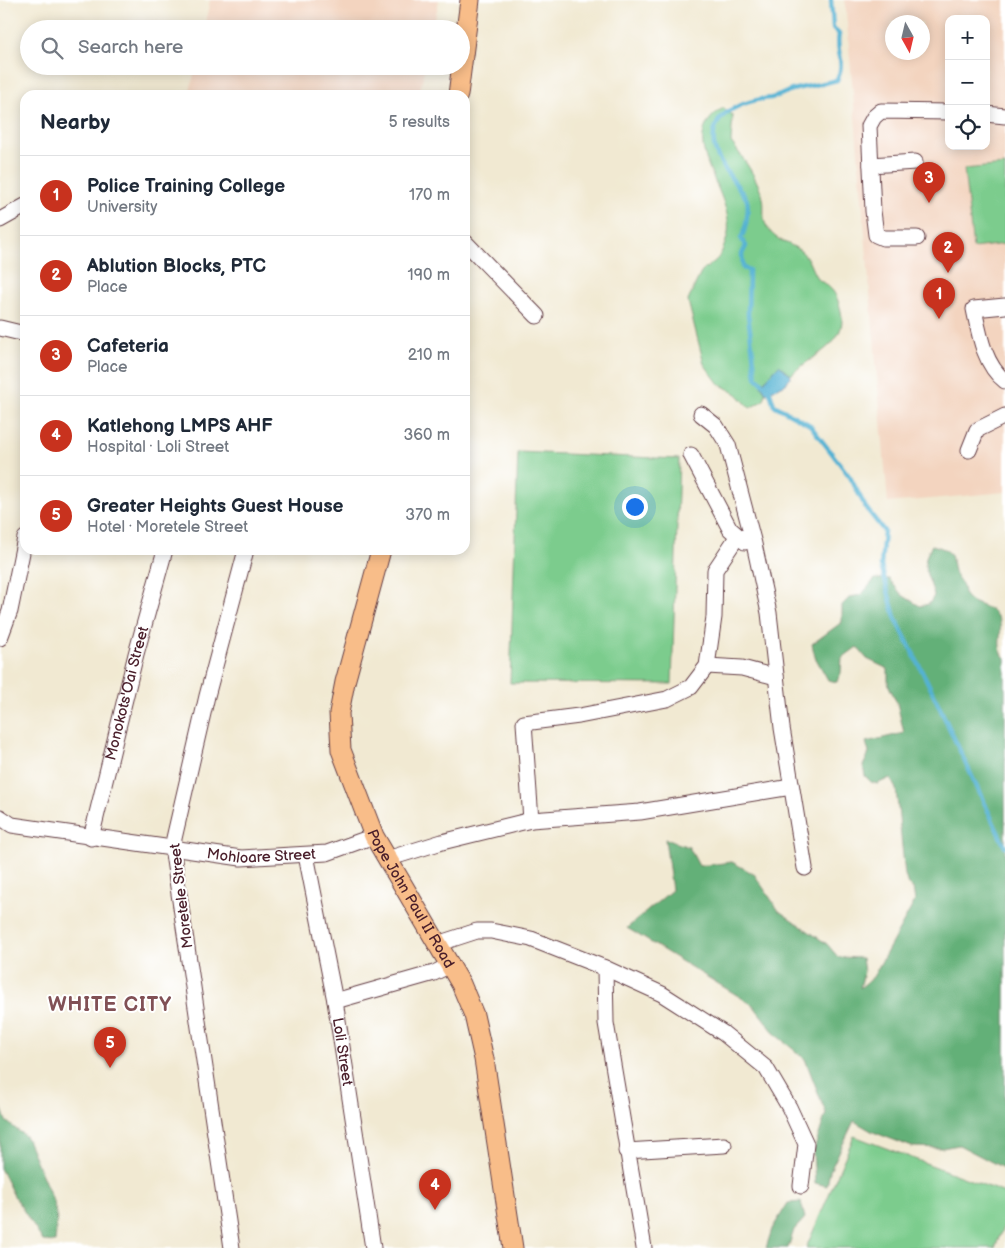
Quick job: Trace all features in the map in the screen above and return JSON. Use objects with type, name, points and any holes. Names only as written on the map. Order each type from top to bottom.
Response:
[{"type":"main road","points":[[467,20],[470,0]]},
{"type":"main road","points":[[459,90],[461,75]]},
{"type":"main road","name":"Pope John Paul II Road","points":[[381,555],[345,682],[339,734],[346,766],[374,836],[461,984],[474,1015],[484,1059],[513,1248]]},
{"type":"street","points":[[917,238],[882,238],[876,235],[869,126],[874,117],[881,111],[945,112]]},
{"type":"street","points":[[990,114],[1005,116]]},
{"type":"street","points":[[871,165],[915,162]]},
{"type":"street","points":[[0,220],[20,209]]},
{"type":"street","points":[[470,247],[537,316]]},
{"type":"street","points":[[1005,306],[974,309],[981,342],[999,376],[1005,381]]},
{"type":"street","points":[[0,328],[20,333]]},
{"type":"street","points":[[701,414],[716,426],[728,445],[754,544],[769,613],[791,787],[797,811],[805,868]]},
{"type":"street","points":[[968,450],[977,430],[1005,416]]},
{"type":"street","points":[[691,455],[715,501],[737,537],[745,543],[754,544]]},
{"type":"street","points":[[531,820],[524,723],[579,716],[666,699],[691,687],[707,666],[714,617],[715,570],[737,537]]},
{"type":"street","points":[[0,638],[10,611],[22,555]]},
{"type":"street","name":"Monokots'Oai Street","points":[[91,838],[136,654],[165,555]]},
{"type":"street","name":"Moretele Street","points":[[232,1248],[172,847],[207,696],[245,555]]},
{"type":"street","points":[[707,666],[742,668],[776,678]]},
{"type":"street","points":[[387,859],[442,842],[531,820],[640,812],[791,787]]},
{"type":"street","name":"Mohloare Street","points":[[0,817],[12,825],[91,838],[172,847],[241,858],[326,853],[374,836]]},
{"type":"street","name":"Loli Street","points":[[306,855],[335,1001],[373,1248]]},
{"type":"street","points":[[437,944],[477,932],[491,931],[532,939],[605,968],[662,994],[723,1034],[766,1068],[789,1106],[806,1144],[801,1186]]},
{"type":"street","points":[[335,1001],[434,972],[450,965]]},
{"type":"street","points":[[605,968],[606,1023],[626,1151],[644,1248]]},
{"type":"street","points":[[626,1151],[724,1145]]},
{"type":"shaded area","points":[[210,0],[439,0],[435,20],[206,20]]},
{"type":"shaded area","points":[[845,0],[1005,0],[1005,492],[888,503]]},
{"type":"shaded area","points":[[194,75],[423,75],[420,90],[190,90]]},
{"type":"green space","points":[[723,108],[733,115],[731,142],[757,183],[763,198],[764,219],[769,231],[805,255],[817,278],[834,292],[841,311],[842,323],[839,333],[826,349],[791,375],[779,366],[761,385],[766,393],[764,400],[750,408],[737,394],[719,384],[704,364],[688,301],[701,273],[720,256],[728,233],[723,200],[704,150],[703,135],[709,121]]},
{"type":"green space","points":[[1005,165],[1005,244],[973,248],[964,169]]},
{"type":"green space","points":[[518,452],[679,459],[672,684],[510,683]]},
{"type":"green space","points":[[932,545],[947,551],[952,557],[954,572],[962,584],[964,594],[968,599],[995,613],[1001,628],[1000,648],[1005,658],[1005,1169],[959,1145],[942,1148],[912,1147],[873,1132],[854,1121],[830,1171],[827,1186],[815,1183],[813,1153],[826,1113],[805,1059],[776,1035],[753,1005],[627,928],[672,890],[665,839],[689,847],[699,866],[732,862],[754,874],[779,911],[827,944],[838,957],[862,958],[864,972],[860,988],[873,977],[915,901],[913,888],[908,885],[905,875],[896,789],[890,778],[877,784],[871,782],[865,776],[863,766],[869,753],[866,742],[904,733],[897,703],[888,684],[888,669],[867,659],[857,647],[842,658],[841,673],[837,682],[828,680],[815,657],[812,644],[842,622],[842,605],[850,597],[861,595],[875,579],[889,579],[902,595],[920,606],[929,604],[934,596],[925,565]]},
{"type":"green space","points":[[0,1103],[6,1121],[26,1137],[54,1203],[57,1220],[55,1242],[43,1241],[13,1194],[0,1168]]},
{"type":"green space","points":[[854,1136],[1005,1193],[1005,1222],[995,1248],[806,1248]]},
{"type":"green space","points":[[801,1202],[805,1218],[794,1230],[788,1248],[766,1248],[772,1229],[788,1203]]},
{"type":"water","points":[[779,365],[791,375],[786,384],[766,393],[761,385]]},
{"type":"waterway","points":[[831,0],[833,28],[839,34],[838,46],[841,68],[837,80],[792,90],[732,109],[720,120],[716,126],[714,136],[714,146],[717,155],[728,174],[746,198],[748,206],[747,218],[741,238],[746,246],[742,254],[743,268],[749,270],[748,315],[756,377],[769,389],[774,405],[810,425],[850,477],[866,508],[884,531],[881,566],[895,617],[1005,847]]},
{"type":"place","name":"Cafeteria","points":[[929,203]]},
{"type":"place","name":"Ablution Blocks, PTC","points":[[948,273]]},
{"type":"place","name":"Police Training College","points":[[939,319]]},
{"type":"place","name":"Greater Heights Guest House","points":[[110,1068]]},
{"type":"place","name":"Katlehong LMPS AHF","points":[[435,1210]]},
{"type":"district","name":"WHITE CITY","points":[[110,1004]]}]
